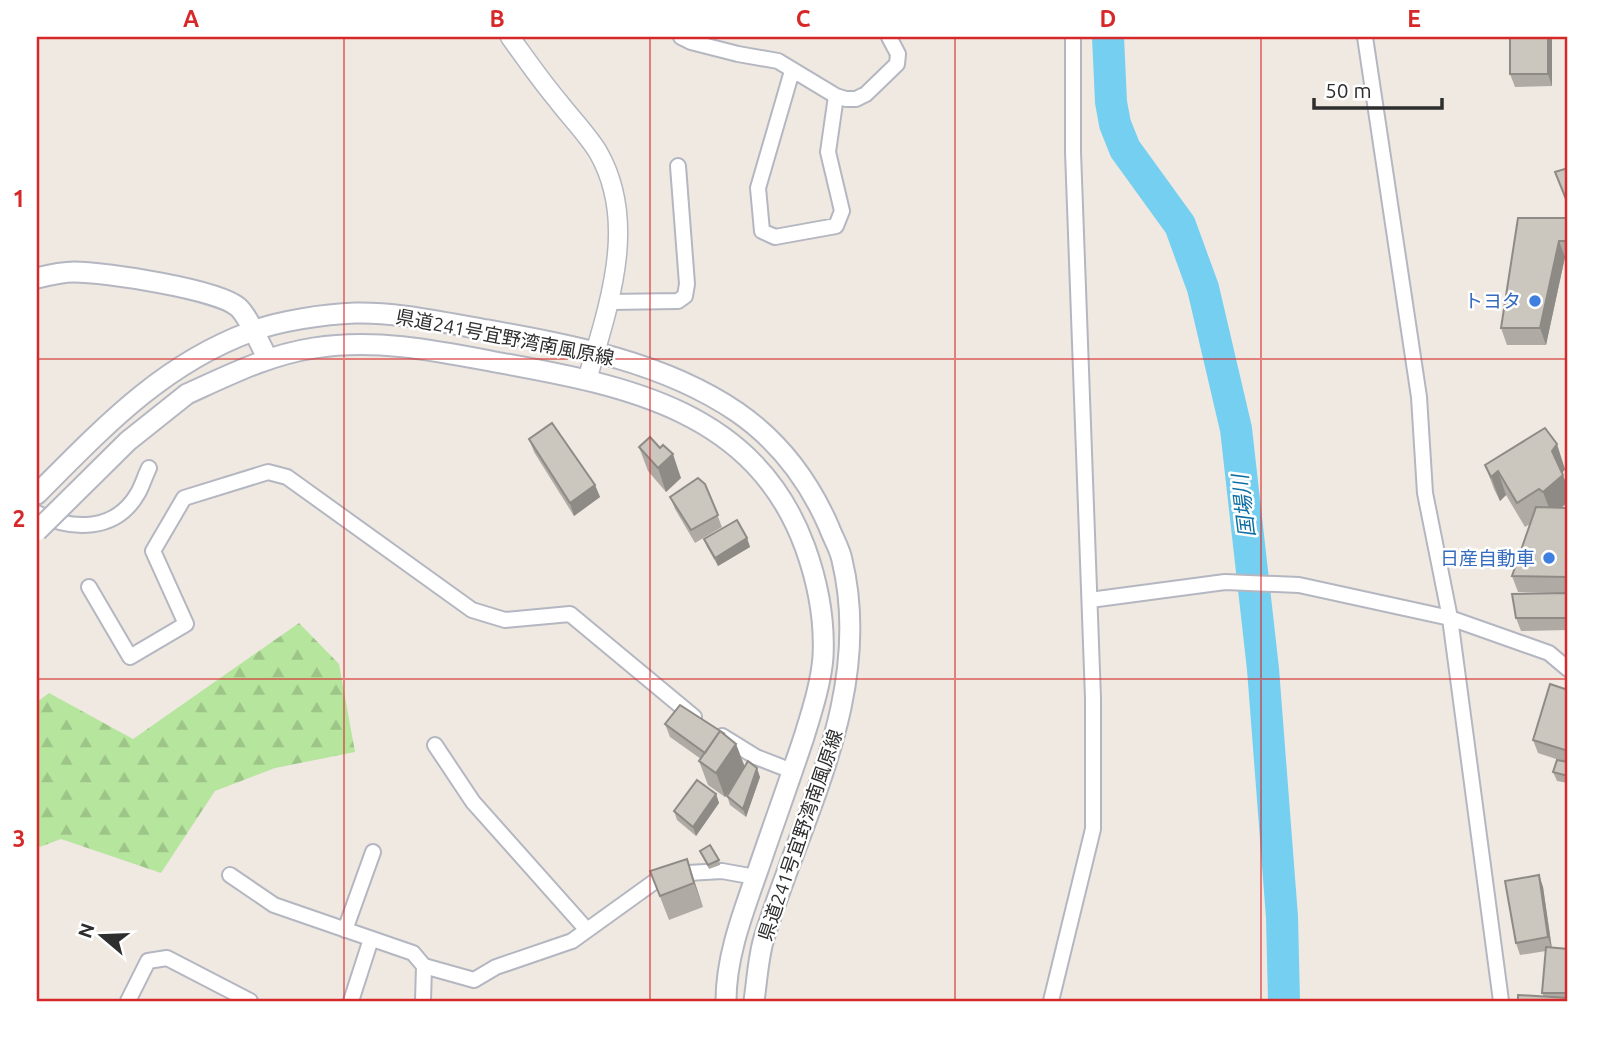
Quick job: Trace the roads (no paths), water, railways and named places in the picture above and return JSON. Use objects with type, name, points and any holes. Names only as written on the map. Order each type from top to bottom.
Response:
[{"type":"main road","points":[[37,278],[76,272],[103,274],[221,297],[242,310],[268,359]]},
{"type":"main road","name":"県道241号宜野湾南風原線","points":[[37,494],[121,410],[165,376],[204,353],[252,331],[330,315],[388,314],[595,352],[640,365],[694,386],[739,413],[777,445],[804,478],[842,558],[850,614],[849,658],[841,712],[824,773],[763,942],[754,1001]]},
{"type":"main road","name":"県道241号宜野湾南風原線","points":[[37,531],[128,441],[187,394],[268,359],[310,348],[367,343],[414,347],[587,380],[634,392],[701,421],[731,443],[764,474],[795,519],[810,561],[823,611],[823,660],[812,710],[735,936],[726,985],[726,1001]]},
{"type":"street","points":[[510,37],[544,85],[596,149],[608,172],[615,198],[618,231],[614,279],[587,380]]},
{"type":"street","points":[[681,37],[738,54],[778,61],[836,96],[856,99],[866,94],[897,64],[898,54],[889,37]]},
{"type":"street","points":[[1051,1001],[1093,830],[1093,698],[1073,152],[1073,37]]},
{"type":"street","points":[[1365,37],[1419,397],[1424,493],[1450,618],[1501,1001]]},
{"type":"street","points":[[792,71],[758,188],[762,231],[775,237],[836,226],[842,211],[828,152],[836,96]]},
{"type":"street","points":[[609,302],[678,301],[685,296],[687,284],[678,166]]},
{"type":"street","points":[[37,513],[53,522],[81,527],[104,523],[122,511],[137,495],[149,468]]},
{"type":"street","points":[[89,587],[130,657],[186,624],[153,551],[184,498],[268,472],[287,477],[472,610],[505,620],[570,614],[706,726],[756,757],[792,771]]},
{"type":"street","points":[[1090,600],[1225,582],[1299,585],[1450,618],[1549,653],[1568,669]]},
{"type":"street","points":[[435,745],[473,802],[587,930]]},
{"type":"street","points":[[345,930],[373,852]]},
{"type":"street","points":[[230,875],[274,905],[413,953],[424,966],[474,980],[496,967],[572,941],[654,882],[688,873],[722,871],[755,877]]},
{"type":"street","points":[[351,1001],[372,939]]},
{"type":"street","points":[[128,1001],[148,961],[167,958],[250,1001]]},
{"type":"street","points":[[422,1001],[424,966]]},
{"type":"waterway","name":"国場川","points":[[1108,37],[1111,102],[1115,124],[1125,149],[1180,225],[1203,288],[1236,429],[1263,669],[1282,917],[1284,1001]]},
{"type":"place","name":"トヨタ","points":[[1535,301]]},
{"type":"place","name":"日産自動車","points":[[1549,558]]}]
